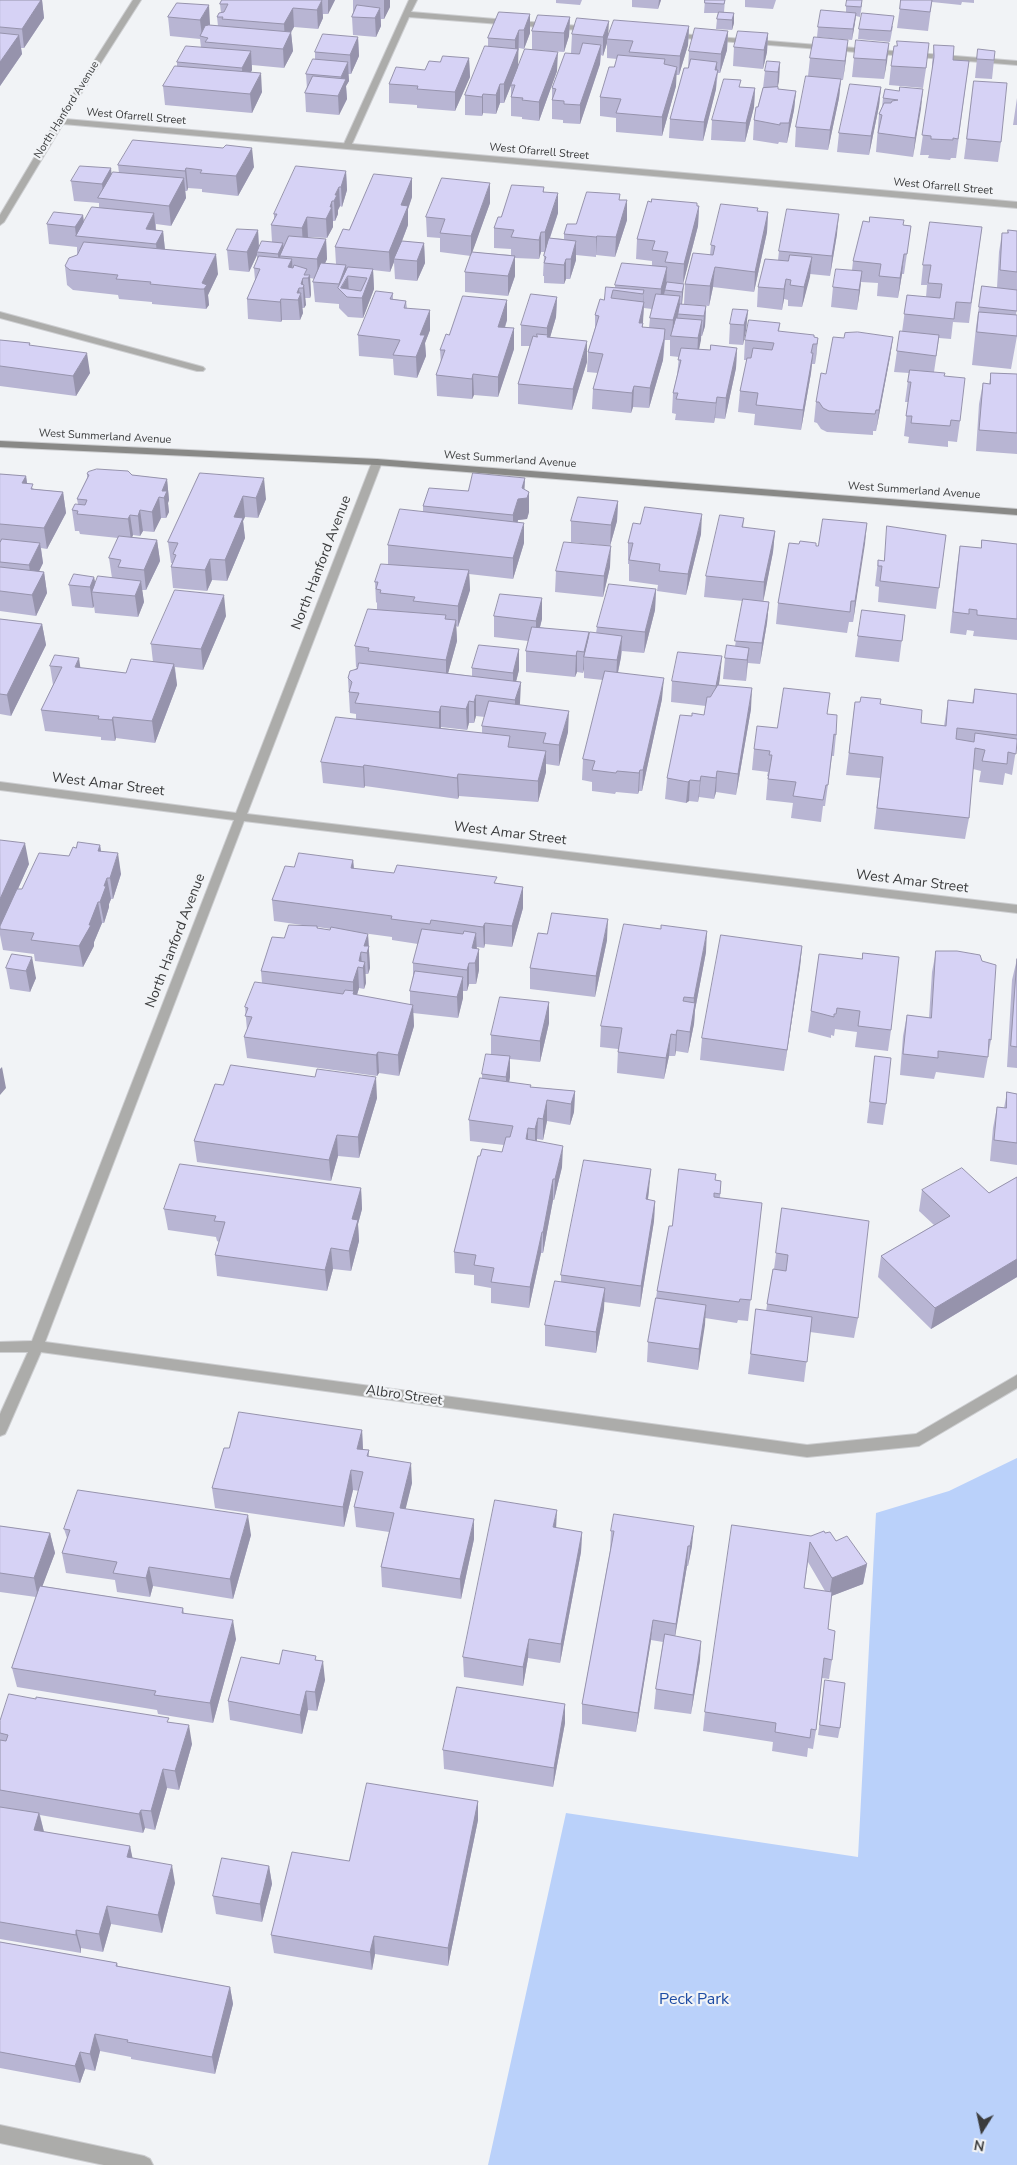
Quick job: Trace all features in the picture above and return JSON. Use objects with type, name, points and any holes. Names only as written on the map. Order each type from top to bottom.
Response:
[{"type":"main road","name":"West Summerland Avenue","points":[[0,444],[377,462],[1017,512]]},
{"type":"street","name":"North Hanford Avenue","points":[[0,222],[60,121],[136,0]]},
{"type":"street","points":[[347,146],[413,0]]},
{"type":"street","points":[[406,14],[603,30]]},
{"type":"street","points":[[662,35],[1017,63]]},
{"type":"street","name":"West Ofarrell Street","points":[[60,121],[1017,205]]},
{"type":"street","points":[[0,315],[200,369]]},
{"type":"street","name":"North Hanford Avenue","points":[[0,1430],[36,1346],[377,462]]},
{"type":"street","name":"West Amar Street","points":[[0,786],[240,817],[1017,909]]},
{"type":"street","name":"Albro Street","points":[[0,1347],[36,1346],[807,1451],[919,1440],[1017,1381]]},
{"type":"street","points":[[0,2134],[144,2165]]},
{"type":"green space","name":"Peck Park","points":[[1017,1458],[1017,2165],[488,2165],[566,1813],[858,1857],[876,1513],[949,1491]]},
{"type":"building","points":[[0,0],[41,0],[22,29],[0,27]]},
{"type":"building","points":[[222,0],[322,0],[317,10],[293,8],[284,24],[222,19],[223,17],[217,17],[219,13],[224,12],[228,4],[220,4]]},
{"type":"building","points":[[705,0],[725,0],[724,4],[705,3]]},
{"type":"building","points":[[847,0],[862,0],[861,7],[846,6]]},
{"type":"building","points":[[901,0],[932,0],[930,12],[900,9]]},
{"type":"building","points":[[177,3],[209,5],[200,20],[168,17]]},
{"type":"building","points":[[357,5],[380,8],[375,18],[352,17]]},
{"type":"building","points":[[821,10],[856,13],[853,29],[818,27]]},
{"type":"building","points":[[499,12],[530,14],[524,30],[519,30],[515,40],[488,38]]},
{"type":"building","points":[[719,12],[734,13],[732,20],[717,19]]},
{"type":"building","points":[[862,13],[894,16],[891,31],[859,29]]},
{"type":"building","points":[[538,15],[570,17],[564,33],[532,31]]},
{"type":"building","points":[[577,18],[609,21],[603,37],[572,34]]},
{"type":"building","points":[[614,20],[689,26],[680,56],[629,52],[633,41],[607,39]]},
{"type":"building","points":[[205,26],[291,32],[283,49],[205,42],[208,38],[200,36]]},
{"type":"building","points":[[695,28],[728,31],[721,54],[689,51]]},
{"type":"building","points":[[738,31],[768,33],[764,50],[734,47]]},
{"type":"building","points":[[0,33],[19,35],[0,62]]},
{"type":"building","points":[[323,34],[358,37],[350,55],[315,52]]},
{"type":"building","points":[[814,37],[848,40],[845,61],[810,58]]},
{"type":"building","points":[[856,40],[889,43],[886,60],[854,58]]},
{"type":"building","points":[[897,41],[929,43],[926,68],[891,66],[894,46],[897,46]]},
{"type":"building","points":[[583,43],[601,45],[580,105],[564,104],[564,101],[552,100],[556,89],[552,88],[565,53],[579,54]]},
{"type":"building","points":[[934,45],[954,46],[953,60],[969,61],[958,139],[931,139],[931,136],[922,135],[934,57]]},
{"type":"building","points":[[186,46],[251,51],[242,68],[177,62]]},
{"type":"building","points":[[485,46],[518,49],[504,84],[500,84],[496,95],[483,94],[482,97],[465,95]]},
{"type":"building","points":[[525,49],[558,52],[539,102],[511,97],[515,85],[511,85]]},
{"type":"building","points":[[978,49],[995,51],[994,60],[977,59]]},
{"type":"building","points":[[618,55],[665,59],[664,64],[677,67],[662,117],[616,113],[621,99],[600,97],[609,67],[614,67]]},
{"type":"building","points":[[443,56],[469,58],[455,92],[417,89],[418,86],[389,84],[396,67],[425,70],[429,61],[440,62]]},
{"type":"building","points":[[313,59],[348,62],[341,77],[306,74]]},
{"type":"building","points":[[691,59],[717,62],[715,70],[718,70],[704,122],[670,119],[684,68],[688,68]]},
{"type":"building","points":[[767,61],[780,62],[778,72],[765,71]]},
{"type":"building","points":[[175,66],[261,73],[250,94],[163,86]]},
{"type":"building","points":[[313,76],[346,79],[338,96],[305,93]]},
{"type":"building","points":[[806,76],[841,79],[830,130],[796,127]]},
{"type":"building","points":[[724,79],[741,80],[739,87],[755,88],[746,123],[712,120]]},
{"type":"building","points":[[974,81],[1007,83],[1001,142],[967,139]]},
{"type":"building","points":[[850,84],[881,87],[871,136],[839,133]]},
{"type":"building","points":[[778,87],[778,89],[796,91],[789,123],[780,123],[780,125],[754,120],[756,107],[758,107],[763,88]]},
{"type":"building","points":[[900,87],[923,89],[915,138],[878,133],[882,115],[879,114],[884,103],[898,100],[883,98],[885,89],[899,91]]},
{"type":"building","points":[[133,140],[223,148],[226,145],[252,148],[236,176],[200,173],[202,170],[186,168],[185,171],[118,165]]},
{"type":"building","points":[[80,166],[111,168],[102,184],[71,181]]},
{"type":"building","points":[[296,166],[346,171],[341,187],[339,187],[335,195],[337,195],[334,201],[332,201],[330,207],[332,207],[326,219],[307,217],[302,228],[271,225],[277,214],[274,214]]},
{"type":"building","points":[[113,172],[184,178],[169,206],[98,198]]},
{"type":"building","points":[[374,174],[412,178],[401,205],[408,206],[389,252],[335,247],[343,229],[349,230]]},
{"type":"building","points":[[442,178],[490,183],[471,236],[440,233],[445,219],[426,217]]},
{"type":"building","points":[[512,185],[544,187],[543,192],[558,193],[545,232],[541,232],[539,240],[511,237],[514,230],[494,228],[498,217],[501,217]]},
{"type":"building","points":[[587,192],[620,194],[619,200],[627,200],[616,237],[564,234],[567,224],[576,224]]},
{"type":"building","points":[[652,199],[697,203],[697,206],[699,206],[684,264],[665,262],[668,252],[652,250],[655,241],[637,239],[648,201],[651,202]]},
{"type":"building","points":[[721,204],[758,208],[757,211],[768,212],[755,272],[715,267],[710,286],[685,284],[693,253],[713,255],[715,246],[711,245]]},
{"type":"building","points":[[92,207],[154,213],[146,229],[163,231],[156,244],[76,236]]},
{"type":"building","points":[[787,209],[839,214],[832,256],[779,251]]},
{"type":"building","points":[[54,212],[83,215],[75,227],[47,224]]},
{"type":"building","points":[[870,217],[904,220],[903,225],[911,226],[907,254],[904,254],[900,278],[879,276],[881,264],[853,261],[863,221],[869,222]]},
{"type":"building","points":[[930,222],[982,227],[971,303],[956,302],[954,319],[904,314],[907,295],[940,298],[942,284],[928,283],[931,265],[923,265]]},
{"type":"building","points":[[237,229],[258,230],[247,252],[227,250]]},
{"type":"building","points":[[1008,230],[1017,231],[1017,272],[1000,270],[1002,233],[1008,233]]},
{"type":"building","points":[[289,236],[326,239],[317,259],[280,256]]},
{"type":"building","points":[[549,238],[576,241],[571,259],[566,259],[564,265],[544,263]]},
{"type":"building","points":[[262,241],[283,243],[278,254],[257,252]]},
{"type":"building","points":[[402,241],[424,243],[417,261],[394,259]]},
{"type":"building","points":[[84,242],[216,254],[202,283],[207,285],[204,289],[200,289],[150,284],[151,282],[116,279],[118,275],[70,270],[65,266],[69,258],[77,255]]},
{"type":"building","points":[[472,252],[515,256],[508,276],[465,272]]},
{"type":"building","points":[[790,255],[812,257],[804,287],[790,285],[791,280],[786,279],[784,289],[758,287],[765,259],[788,261]]},
{"type":"building","points":[[259,256],[292,259],[288,267],[293,268],[294,265],[307,269],[304,275],[310,275],[308,278],[303,278],[301,284],[304,285],[303,288],[299,288],[297,293],[301,293],[298,300],[281,299],[280,302],[247,299],[260,269],[254,268]]},
{"type":"building","points":[[321,263],[346,265],[339,284],[313,282]]},
{"type":"building","points":[[622,263],[667,267],[661,289],[615,285]]},
{"type":"building","points":[[348,267],[373,269],[362,298],[347,297],[338,288]],"holes":[[[348,276],[367,278],[361,291],[341,288]]]},
{"type":"building","points":[[836,269],[862,271],[859,290],[833,287]]},
{"type":"building","points":[[667,282],[684,284],[682,292],[665,290]]},
{"type":"building","points":[[982,286],[1017,290],[1017,311],[979,307]]},
{"type":"building","points":[[606,287],[644,290],[643,294],[613,290],[611,298],[644,302],[639,323],[643,323],[642,327],[665,329],[650,388],[634,386],[632,393],[593,389],[603,354],[588,352],[599,316],[595,315],[600,299],[604,300]]},
{"type":"building","points":[[376,291],[393,293],[390,299],[406,301],[404,308],[430,310],[420,335],[425,335],[416,357],[393,355],[400,340],[358,335]]},
{"type":"building","points":[[531,294],[557,297],[547,328],[521,325]]},
{"type":"building","points":[[656,294],[680,296],[673,320],[650,318]]},
{"type":"building","points":[[463,296],[507,300],[498,327],[514,328],[498,377],[473,374],[472,379],[436,375],[445,350],[440,350],[446,334],[449,335]]},
{"type":"building","points":[[680,304],[706,306],[704,316],[678,314]]},
{"type":"building","points":[[733,309],[748,310],[744,325],[730,324]]},
{"type":"building","points":[[979,312],[1017,315],[1017,336],[977,332]]},
{"type":"building","points":[[676,318],[702,320],[698,338],[671,336]]},
{"type":"building","points":[[749,320],[780,323],[778,331],[814,335],[814,337],[818,338],[817,344],[813,344],[811,353],[813,353],[803,410],[756,405],[758,393],[740,391],[747,358],[751,358],[753,348],[772,350],[774,343],[745,340]]},
{"type":"building","points":[[900,331],[939,335],[936,356],[897,351]]},
{"type":"building","points":[[858,332],[893,337],[879,410],[876,410],[875,414],[829,411],[823,408],[819,402],[816,402],[821,373],[826,374],[833,337],[844,338],[845,333]]},
{"type":"building","points":[[537,334],[548,335],[547,337],[587,341],[573,389],[518,384],[533,336],[537,337]]},
{"type":"building","points":[[0,340],[87,353],[73,376],[0,366]]},
{"type":"building","points":[[711,345],[737,348],[726,398],[717,397],[716,403],[676,399],[678,393],[673,393],[681,360],[678,360],[681,348],[710,350]]},
{"type":"building","points":[[910,370],[945,373],[944,376],[965,378],[960,421],[951,420],[950,426],[911,423],[912,416],[906,416],[911,382],[908,382]]},
{"type":"building","points":[[991,373],[1017,374],[1017,433],[979,430],[983,383],[990,384]]},
{"type":"building","points":[[97,469],[128,471],[132,475],[167,479],[162,491],[167,491],[164,498],[159,497],[152,512],[140,510],[138,516],[130,515],[128,519],[77,514],[78,511],[72,510],[75,504],[85,505],[87,500],[77,499],[89,475],[87,474]]},
{"type":"building","points":[[200,473],[264,478],[256,498],[243,496],[234,517],[243,518],[225,560],[210,559],[205,570],[171,567],[176,555],[173,554],[178,543],[168,542]]},
{"type":"building","points":[[473,473],[525,478],[522,488],[529,492],[527,498],[518,499],[513,515],[423,506],[429,488],[468,491]]},
{"type":"building","points":[[0,474],[26,476],[22,483],[33,484],[31,489],[63,492],[44,528],[0,524]]},
{"type":"building","points":[[578,497],[618,501],[611,525],[571,521]]},
{"type":"building","points":[[645,507],[702,514],[688,574],[659,571],[660,564],[629,560],[633,543],[628,543],[633,523],[640,524]]},
{"type":"building","points":[[400,509],[524,523],[513,558],[388,545]]},
{"type":"building","points":[[720,515],[744,518],[742,527],[775,531],[764,582],[706,576]]},
{"type":"building","points":[[823,519],[867,523],[855,601],[851,601],[850,612],[778,603],[789,543],[799,544],[800,541],[816,543],[816,546],[818,546]]},
{"type":"building","points":[[887,526],[946,535],[939,588],[880,581],[882,566],[878,566],[878,560],[884,561]]},
{"type":"building","points":[[119,536],[157,540],[144,570],[118,567],[121,560],[109,558]]},
{"type":"building","points":[[2,539],[40,543],[29,565],[0,562],[0,543]]},
{"type":"building","points":[[982,540],[1017,544],[1017,619],[977,615],[977,610],[969,609],[969,614],[953,612],[960,546],[981,548]]},
{"type":"building","points":[[564,542],[611,546],[604,576],[556,571]]},
{"type":"building","points":[[381,564],[469,570],[458,606],[413,601],[415,597],[380,593],[381,590],[376,589],[378,582],[375,582]]},
{"type":"building","points":[[0,567],[44,572],[32,595],[0,591]]},
{"type":"building","points":[[74,574],[94,577],[90,587],[69,585]]},
{"type":"building","points":[[98,576],[141,581],[135,596],[92,592]]},
{"type":"building","points":[[609,584],[656,589],[645,632],[597,627]]},
{"type":"building","points":[[175,590],[224,595],[201,649],[151,644]]},
{"type":"building","points":[[500,594],[542,598],[536,621],[494,616]]},
{"type":"building","points":[[743,599],[769,602],[762,643],[735,641]]},
{"type":"building","points":[[368,609],[446,615],[445,619],[456,620],[446,660],[368,651],[369,648],[355,646]]},
{"type":"building","points":[[862,610],[905,615],[902,641],[858,636]]},
{"type":"building","points":[[0,619],[42,624],[7,695],[0,694]]},
{"type":"building","points":[[532,627],[589,632],[584,652],[577,651],[576,656],[526,651]]},
{"type":"building","points":[[590,632],[622,636],[617,660],[584,657]]},
{"type":"building","points":[[479,645],[519,649],[513,673],[472,668]]},
{"type":"building","points":[[727,645],[749,648],[747,660],[725,658]]},
{"type":"building","points":[[678,652],[722,656],[716,686],[672,681]]},
{"type":"building","points":[[55,655],[79,658],[75,667],[126,673],[131,659],[174,664],[152,721],[113,717],[112,720],[98,719],[99,716],[41,710],[62,667],[50,666]]},
{"type":"building","points":[[359,663],[521,682],[515,700],[476,695],[474,702],[469,701],[466,709],[441,706],[439,712],[355,703],[359,693],[349,692],[352,682],[348,678],[350,671],[357,669]]},
{"type":"building","points":[[605,671],[664,678],[643,770],[640,770],[639,773],[592,770],[595,761],[583,759]]},
{"type":"building","points":[[718,685],[752,688],[738,774],[717,771],[716,778],[701,776],[700,781],[690,780],[688,782],[667,778],[680,715],[692,716],[692,713],[704,715],[707,697],[710,697]]},
{"type":"building","points":[[784,688],[830,693],[827,714],[837,715],[836,735],[834,734],[828,785],[826,785],[823,800],[793,796],[796,782],[768,779],[772,755],[769,755],[770,751],[754,749],[757,726],[777,728]]},
{"type":"building","points":[[975,689],[1017,694],[1017,735],[957,728],[956,739],[974,742],[975,733],[1017,739],[1017,742],[1016,754],[1008,752],[1007,764],[982,761],[985,750],[975,748],[969,818],[877,808],[883,757],[849,753],[855,702],[860,702],[861,697],[881,699],[880,704],[922,710],[921,723],[946,726],[948,700],[973,703]]},
{"type":"building","points":[[489,701],[569,711],[559,745],[543,743],[546,733],[482,726]]},
{"type":"building","points":[[336,717],[510,736],[508,747],[546,751],[538,781],[458,774],[457,778],[364,765],[363,767],[321,762]]},
{"type":"building","points":[[0,840],[25,843],[0,899]]},
{"type":"building","points":[[78,842],[100,845],[98,851],[118,853],[110,878],[107,878],[100,902],[98,902],[89,925],[91,925],[79,946],[31,940],[34,933],[0,929],[17,889],[22,889],[39,853],[69,856],[73,847],[76,848]]},
{"type":"building","points":[[299,853],[353,860],[351,868],[394,873],[397,865],[497,877],[494,883],[523,887],[512,926],[485,923],[483,927],[431,920],[430,924],[391,919],[392,916],[272,900],[285,866],[294,867]]},
{"type":"building","points":[[552,913],[608,919],[596,976],[530,968],[538,933],[547,934]]},
{"type":"building","points":[[624,924],[661,929],[661,925],[707,931],[694,998],[684,997],[683,1001],[695,1003],[690,1032],[677,1030],[676,1035],[671,1034],[666,1058],[618,1052],[622,1028],[601,1026]]},
{"type":"building","points":[[289,925],[317,926],[317,928],[330,930],[331,927],[368,934],[364,946],[369,946],[367,953],[361,952],[359,961],[365,962],[363,968],[358,967],[353,982],[261,971],[272,937],[284,938]]},
{"type":"building","points":[[422,929],[463,934],[464,931],[476,933],[472,948],[479,949],[475,963],[469,963],[467,970],[413,963]]},
{"type":"building","points":[[721,935],[802,946],[787,1050],[702,1038]]},
{"type":"building","points":[[936,951],[957,951],[980,955],[982,961],[996,965],[991,1040],[989,1039],[988,1057],[938,1051],[938,1058],[903,1054],[907,1015],[931,1018]]},
{"type":"building","points":[[863,953],[899,957],[891,1030],[858,1026],[860,1011],[837,1008],[834,1017],[811,1011],[819,954],[862,959]]},
{"type":"building","points":[[12,954],[32,957],[26,971],[6,968]]},
{"type":"building","points":[[1017,959],[1017,1047],[1011,1046]]},
{"type":"building","points":[[415,971],[463,977],[457,997],[410,991]]},
{"type":"building","points":[[255,982],[343,994],[345,990],[354,991],[353,994],[413,1005],[398,1055],[378,1052],[376,1055],[244,1037],[252,1017],[245,1016],[248,1008],[245,1007]]},
{"type":"building","points":[[500,997],[549,1002],[540,1041],[491,1035]]},
{"type":"building","points":[[486,1054],[510,1056],[506,1077],[482,1074]]},
{"type":"building","points":[[875,1056],[891,1058],[886,1104],[870,1102]]},
{"type":"building","points":[[231,1065],[315,1077],[317,1069],[376,1077],[358,1137],[337,1135],[329,1160],[194,1141],[215,1084],[223,1085]]},
{"type":"building","points":[[480,1078],[531,1085],[530,1087],[575,1091],[571,1104],[547,1100],[543,1119],[538,1118],[535,1129],[528,1128],[526,1139],[563,1146],[555,1179],[553,1179],[530,1287],[491,1282],[494,1268],[474,1265],[476,1255],[454,1252],[478,1156],[480,1156],[482,1149],[502,1152],[506,1137],[510,1137],[513,1126],[469,1120]]},
{"type":"building","points":[[1007,1092],[1017,1094],[1017,1143],[994,1140],[997,1107],[1006,1108]]},
{"type":"building","points":[[584,1160],[651,1169],[646,1199],[655,1201],[641,1286],[561,1275]]},
{"type":"building","points":[[180,1164],[361,1188],[352,1219],[358,1220],[349,1251],[331,1248],[325,1270],[215,1255],[225,1222],[214,1221],[216,1216],[164,1209]]},
{"type":"building","points":[[962,1168],[989,1193],[1017,1177],[1017,1259],[935,1308],[881,1256],[950,1216],[922,1190]]},
{"type":"building","points":[[679,1169],[716,1174],[715,1180],[721,1181],[720,1194],[714,1193],[714,1197],[762,1203],[751,1300],[740,1299],[739,1302],[657,1291],[669,1226],[672,1226]]},
{"type":"building","points":[[782,1208],[869,1221],[858,1318],[767,1304],[773,1269],[786,1271],[788,1255],[776,1253]]},
{"type":"building","points":[[555,1281],[605,1288],[596,1332],[545,1325]]},
{"type":"building","points":[[656,1298],[706,1305],[699,1349],[648,1342]]},
{"type":"building","points":[[756,1309],[812,1317],[807,1362],[751,1354]]},
{"type":"building","points":[[239,1412],[362,1430],[357,1449],[369,1450],[367,1456],[411,1463],[400,1508],[474,1519],[460,1579],[381,1567],[394,1513],[354,1507],[363,1472],[351,1470],[343,1507],[212,1488],[224,1448],[229,1448]]},
{"type":"building","points":[[78,1490],[248,1515],[230,1579],[149,1567],[146,1578],[113,1573],[117,1562],[62,1553],[70,1530],[64,1529]]},
{"type":"building","points":[[495,1500],[557,1510],[553,1527],[582,1532],[561,1644],[529,1639],[523,1667],[463,1657]]},
{"type":"building","points":[[614,1514],[694,1526],[690,1546],[688,1546],[676,1624],[653,1620],[638,1713],[582,1704],[614,1531],[611,1531]]},
{"type":"building","points":[[732,1525],[811,1536],[824,1531],[825,1533],[830,1532],[836,1541],[847,1536],[867,1564],[832,1578],[810,1542],[804,1588],[832,1592],[828,1629],[835,1631],[832,1660],[824,1658],[816,1730],[811,1729],[810,1738],[775,1732],[776,1723],[705,1712]]},
{"type":"building","points":[[0,1526],[50,1533],[34,1578],[0,1573]]},
{"type":"building","points":[[40,1586],[183,1608],[182,1613],[233,1620],[210,1703],[154,1695],[156,1691],[12,1668]]},
{"type":"building","points":[[665,1634],[701,1641],[693,1695],[656,1689]]},
{"type":"building","points":[[283,1650],[316,1656],[315,1660],[323,1661],[315,1692],[306,1691],[300,1715],[228,1701],[241,1657],[279,1664]]},
{"type":"building","points":[[825,1680],[845,1683],[840,1728],[820,1725]]},
{"type":"building","points":[[457,1687],[565,1704],[554,1768],[443,1750]]},
{"type":"building","points":[[9,1694],[169,1718],[167,1722],[189,1725],[175,1771],[163,1769],[151,1811],[141,1810],[139,1814],[0,1790],[0,1740],[6,1741],[8,1735],[0,1733],[0,1721]]},
{"type":"building","points":[[367,1783],[478,1801],[448,1948],[374,1936],[370,1952],[271,1935],[292,1852],[349,1861]]},
{"type":"building","points":[[0,1807],[39,1813],[34,1830],[130,1846],[127,1857],[172,1865],[158,1915],[107,1906],[99,1934],[76,1930],[76,1935],[0,1922]]},
{"type":"building","points":[[222,1858],[269,1866],[260,1904],[213,1896]]},
{"type":"building","points":[[0,1942],[117,1963],[116,1966],[230,1987],[212,2057],[127,2042],[128,2040],[95,2034],[90,2054],[80,2052],[75,2066],[0,2052]]}]
